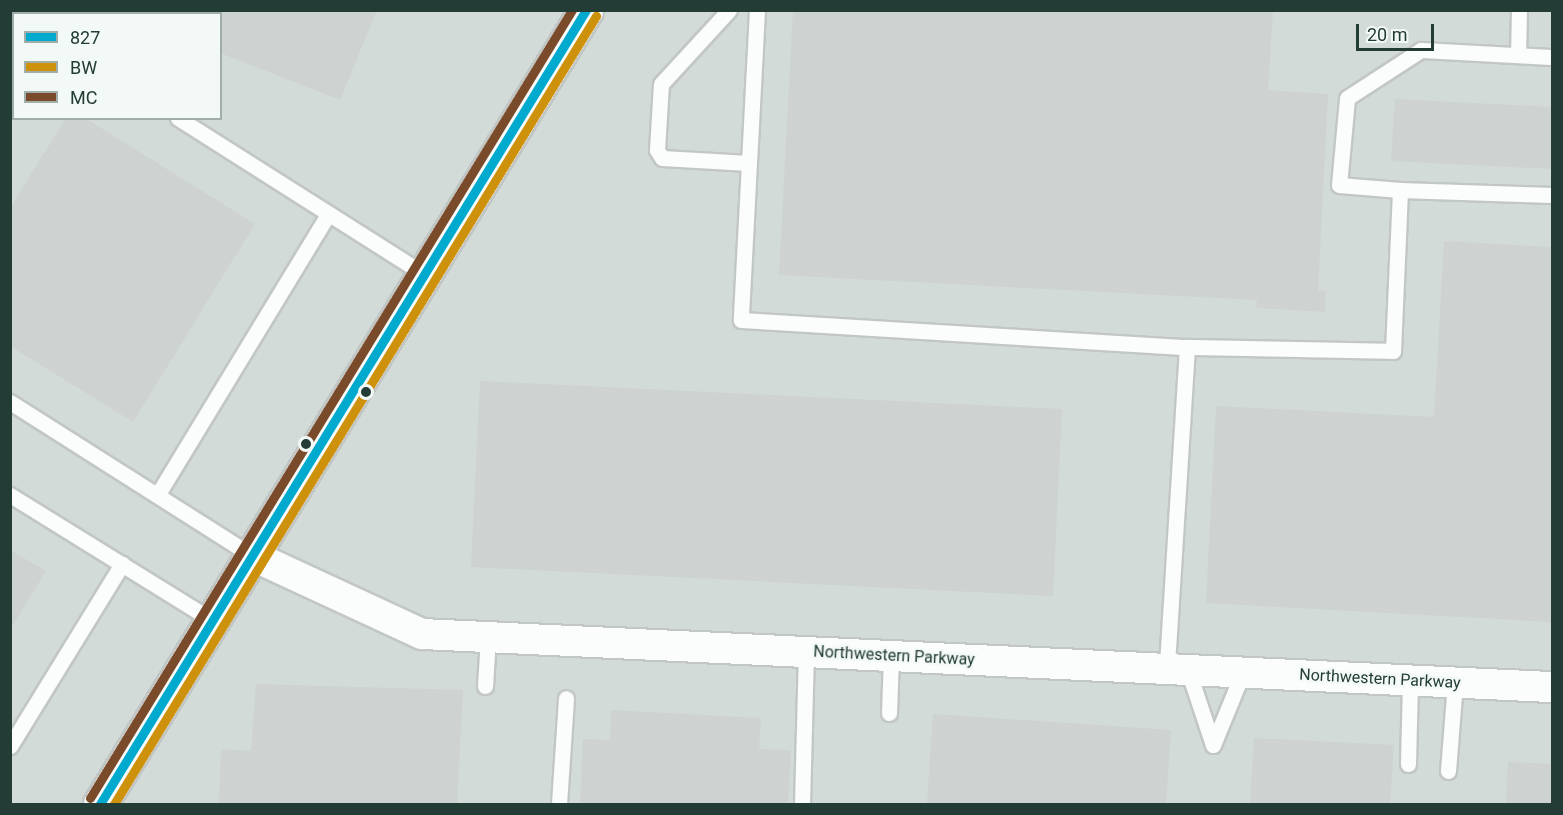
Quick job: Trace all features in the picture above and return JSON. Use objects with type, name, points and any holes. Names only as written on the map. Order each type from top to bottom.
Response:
[{"type":"main road","points":[[100,804],[586,10]]},
{"type":"street","name":"Northwestern Parkway","points":[[253,556],[422,634],[1552,687]]},
{"type":"lane","points":[[729,10],[661,84],[657,150],[662,158],[749,163]]},
{"type":"lane","points":[[757,10],[741,320],[1187,347],[1393,351],[1400,190]]},
{"type":"lane","points":[[1518,55],[1519,10]]},
{"type":"lane","points":[[1552,57],[1421,50],[1347,98],[1339,185],[1400,190],[1552,195]]},
{"type":"lane","points":[[181,120],[424,274]]},
{"type":"lane","points":[[158,494],[328,214]]},
{"type":"lane","points":[[1187,347],[1177,669],[1212,745],[1243,672]]},
{"type":"lane","points":[[10,402],[253,556]]},
{"type":"lane","points":[[10,495],[213,621]]},
{"type":"lane","points":[[10,746],[122,564]]},
{"type":"lane","points":[[486,686],[488,637]]},
{"type":"lane","points":[[802,804],[806,652]]},
{"type":"lane","points":[[889,713],[891,656]]},
{"type":"lane","points":[[1408,764],[1410,680]]},
{"type":"lane","points":[[1448,771],[1455,683]]},
{"type":"lane","points":[[559,804],[566,698]]},
{"type":"shaded area","points":[[11,11],[1552,11],[1552,804],[11,804]]},
{"type":"building","points":[[206,10],[377,10],[340,100],[222,54],[222,12],[205,12]]},
{"type":"building","points":[[793,10],[1273,10],[1268,90],[1328,94],[1318,290],[1326,291],[1325,312],[1256,308],[1257,300],[779,275]]},
{"type":"building","points":[[1395,99],[1552,107],[1552,169],[1391,161]]},
{"type":"building","points":[[65,120],[88,120],[255,224],[133,422],[10,346],[10,208]]},
{"type":"building","points":[[1444,241],[1552,247],[1552,622],[1206,603],[1216,406],[1434,417]]},
{"type":"building","points":[[480,381],[1062,409],[1053,596],[471,567]]},
{"type":"building","points":[[10,550],[46,571],[10,630]]},
{"type":"building","points":[[256,684],[463,690],[457,804],[219,804],[221,749],[251,751]]},
{"type":"building","points":[[611,710],[761,718],[759,749],[791,750],[788,804],[580,804],[583,739],[610,740]]},
{"type":"building","points":[[933,714],[1171,730],[1166,804],[927,804]]},
{"type":"building","points":[[1254,738],[1394,745],[1390,804],[1250,804]]},
{"type":"building","points":[[1508,762],[1552,764],[1552,804],[1506,804]]},
{"type":"transit line","name":"MC","points":[[90,798],[572,10]]},
{"type":"transit line","name":"827","points":[[100,804],[586,10]]},
{"type":"transit line","name":"BW","points":[[114,804],[596,16]]}]
